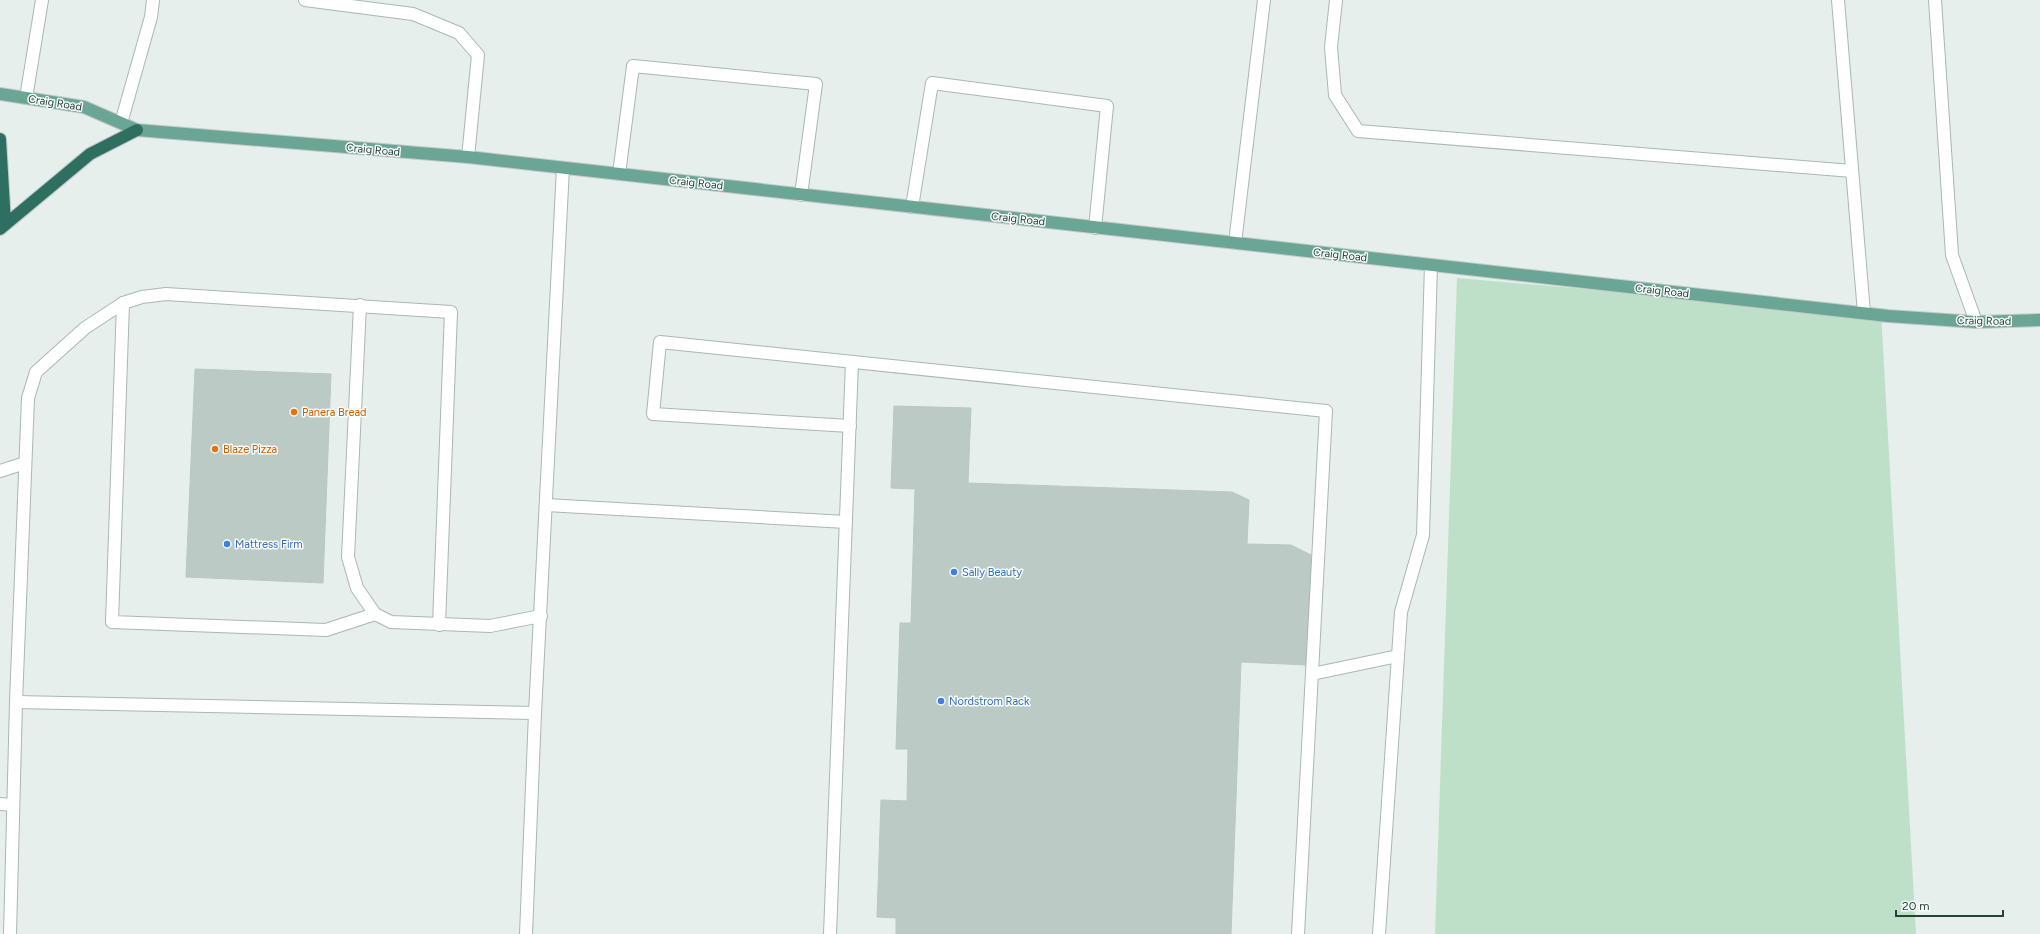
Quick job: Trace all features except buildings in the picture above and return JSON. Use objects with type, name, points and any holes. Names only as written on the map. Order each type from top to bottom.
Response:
[{"type":"highway","points":[[2,226],[90,154],[137,130]]},
{"type":"highway","points":[[0,139],[2,226]]},
{"type":"main road","name":"Craig Road","points":[[0,94],[84,107],[137,130],[468,157],[1864,313],[1976,322],[2040,320]]},
{"type":"lane","points":[[26,98],[42,0]]},
{"type":"lane","points":[[121,122],[151,17],[153,0]]},
{"type":"lane","points":[[304,0],[413,14],[459,33],[478,55],[468,157]]},
{"type":"lane","points":[[1235,243],[1264,0]]},
{"type":"lane","points":[[1336,0],[1331,47],[1335,95],[1358,131],[1852,171]]},
{"type":"lane","points":[[1838,0],[1864,313]]},
{"type":"lane","points":[[1935,0],[1952,254],[1976,322]]},
{"type":"lane","points":[[618,174],[633,66],[816,84],[801,195]]},
{"type":"lane","points":[[912,207],[932,83],[1107,106],[1095,228]]},
{"type":"lane","points":[[526,934],[535,713],[564,168]]},
{"type":"lane","points":[[1379,934],[1401,612],[1423,535],[1431,265]]},
{"type":"lane","points":[[10,934],[16,702],[28,398],[36,372],[85,328],[123,303],[142,297],[166,294],[360,305],[451,312],[439,625]]},
{"type":"lane","points":[[123,303],[112,622],[326,630],[375,614]]},
{"type":"lane","points":[[360,305],[348,557],[357,588],[375,614],[391,622],[490,626],[541,616]]},
{"type":"lane","points":[[850,426],[653,414],[660,342],[1326,411],[1298,934]]},
{"type":"lane","points":[[830,934],[852,362]]},
{"type":"lane","points":[[0,471],[25,463]]},
{"type":"lane","points":[[546,505],[846,522]]},
{"type":"lane","points":[[1312,674],[1398,656]]},
{"type":"lane","points":[[16,702],[535,713]]},
{"type":"lane","points":[[0,804],[14,805]]},
{"type":"green space","points":[[1457,278],[1829,310],[1881,312],[1916,934],[1435,934]]},
{"type":"place","name":"Panera Bread","points":[[294,412]]},
{"type":"place","name":"Blaze Pizza","points":[[215,449]]},
{"type":"place","name":"Mattress Firm","points":[[227,544]]},
{"type":"place","name":"Sally Beauty","points":[[954,572]]},
{"type":"place","name":"Nordstrom Rack","points":[[941,701]]}]
